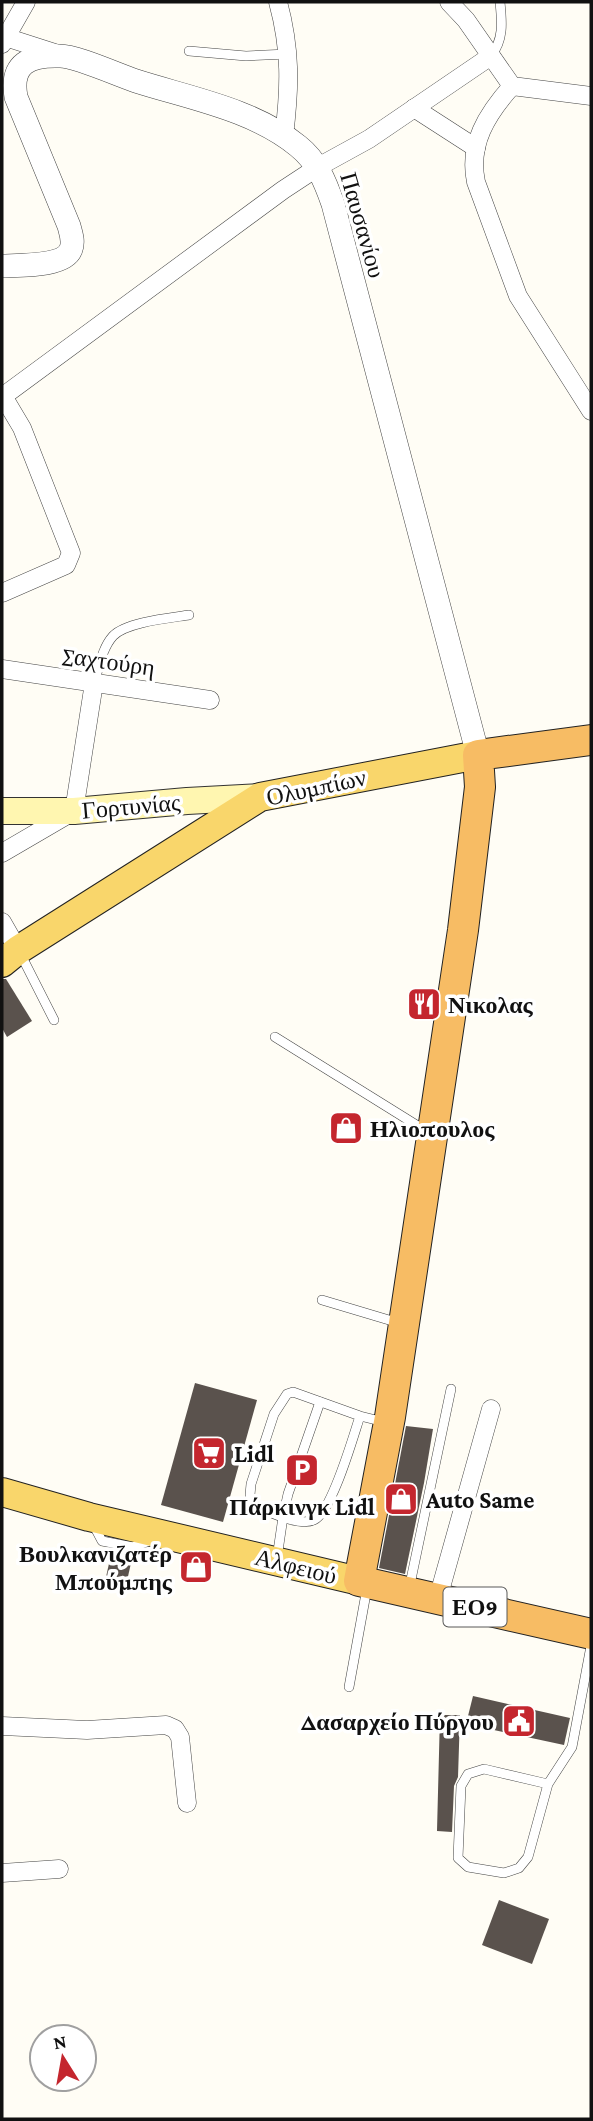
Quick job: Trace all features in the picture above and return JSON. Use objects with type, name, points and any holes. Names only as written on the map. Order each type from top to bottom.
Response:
[{"type":"highway","name":"Ολυμπίων","points":[[478,755],[591,740]]},
{"type":"highway","points":[[363,1582],[463,930],[479,800],[478,755]]},
{"type":"highway","name":"Αλφειού","points":[[363,1582],[591,1634]]},
{"type":"main road","name":"Ολυμπίων","points":[[10,957],[260,797],[478,755]]},
{"type":"main road","name":"Γορτυνίας","points":[[2,811],[74,811],[260,797]]},
{"type":"main road","name":"Αλφειού","points":[[2,1492],[89,1517],[363,1582]]},
{"type":"street","points":[[26,2],[3,39],[63,55]]},
{"type":"street","points":[[278,2],[288,54],[290,86],[284,136]]},
{"type":"street","points":[[449,2],[466,20],[512,86],[591,96]]},
{"type":"street","name":"Παυσανίου","points":[[2,266],[59,260],[68,255],[72,247],[69,226],[8,80],[22,65],[33,59],[63,55],[211,103],[239,113],[284,136],[312,158],[333,204],[478,755]]},
{"type":"street","points":[[2,593],[66,565],[71,553],[22,428],[3,396],[181,264],[318,167],[369,139],[491,56]]},
{"type":"street","points":[[512,86],[492,109],[476,148],[472,167],[518,296],[591,411]]},
{"type":"street","points":[[414,108],[476,148]]},
{"type":"street","name":"Σαχτούρη","points":[[2,669],[210,700]]},
{"type":"street","points":[[2,853],[74,811],[94,683]]},
{"type":"street","points":[[2,922],[10,957]]},
{"type":"street","points":[[438,1598],[491,1409]]},
{"type":"street","points":[[2,1726],[87,1730],[166,1725],[175,1729],[180,1737],[187,1803]]},
{"type":"street","points":[[2,1873],[59,1869]]},
{"type":"lane","points":[[491,56],[497,48],[502,31],[500,2]]},
{"type":"lane","points":[[189,51],[246,56],[288,54]]},
{"type":"lane","points":[[94,683],[112,637],[121,630],[189,615]]},
{"type":"lane","points":[[10,957],[54,1020]]},
{"type":"lane","points":[[275,1037],[433,1136]]},
{"type":"lane","points":[[322,1300],[404,1324]]},
{"type":"lane","points":[[408,1591],[451,1389]]},
{"type":"lane","points":[[360,1416],[328,1505],[316,1520],[304,1522],[283,1517],[254,1504],[250,1495],[251,1484],[274,1415],[287,1394],[293,1392],[360,1416],[389,1423]]},
{"type":"lane","points":[[276,1562],[291,1484],[320,1402]]},
{"type":"lane","points":[[349,1687],[363,1582]]},
{"type":"lane","points":[[548,1784],[484,1769],[468,1774],[461,1786],[458,1858],[468,1867],[503,1873],[519,1868],[528,1857],[548,1784],[572,1747],[591,1646]]},
{"type":"building","points":[[2,979],[6,979],[32,1021],[7,1037],[2,1028]]},
{"type":"building","name":"Lidl","points":[[195,1383],[257,1400],[223,1522],[161,1505]]},
{"type":"building","points":[[406,1426],[433,1429],[405,1574],[379,1568]]},
{"type":"building","points":[[112,1550],[133,1554],[127,1581],[106,1577]]},
{"type":"building","name":"Δασαρχείο Πύργου","points":[[473,1696],[570,1718],[564,1745],[466,1724]]},
{"type":"building","points":[[440,1715],[460,1715],[458,1777],[454,1786],[452,1832],[437,1831]]},
{"type":"building","points":[[499,1900],[549,1919],[532,1964],[482,1945]]},
{"type":"place","name":"Νικολας","points":[[424,1004]]},
{"type":"place","name":"Ηλιοπουλος","points":[[346,1128]]},
{"type":"place","name":"Lidl","points":[[209,1453]]},
{"type":"place","name":"Πάρκινγκ Lidl","points":[[302,1470]]},
{"type":"place","name":"Auto Same","points":[[401,1499]]},
{"type":"place","name":"Βουλκανιζατέρ Μπούμπης","points":[[196,1567]]},
{"type":"place","name":"Δασαρχείο Πύργου","points":[[519,1721]]}]
